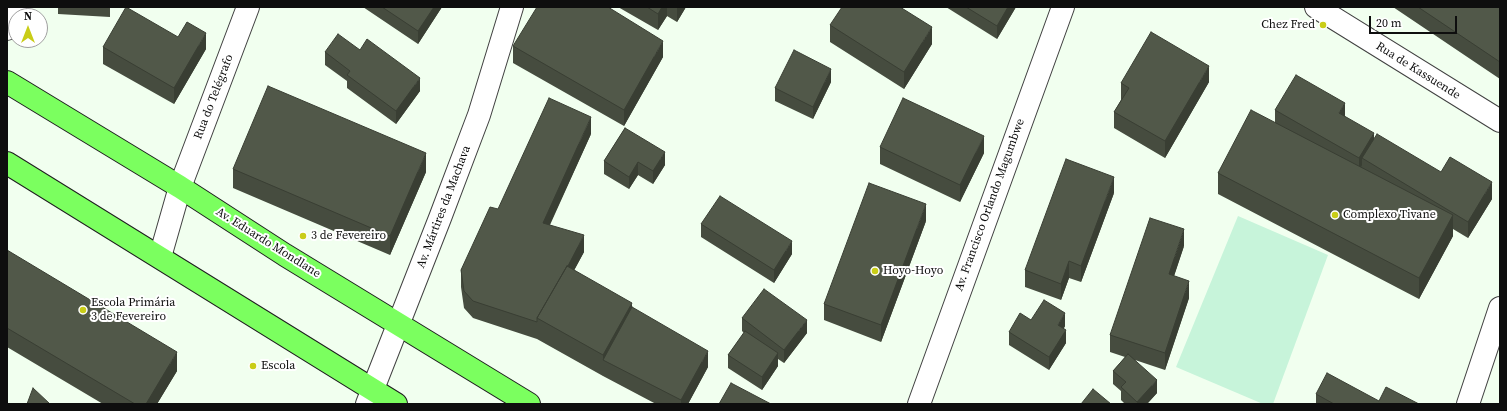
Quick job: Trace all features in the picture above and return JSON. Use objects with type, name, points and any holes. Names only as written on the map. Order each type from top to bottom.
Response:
[{"type":"main road","name":"Av. Eduardo Mondlane","points":[[7,82],[180,187],[285,255],[529,404]]},
{"type":"main road","points":[[7,163],[272,327],[369,396],[396,404]]},
{"type":"street","points":[[7,29],[15,7]]},
{"type":"street","name":"Rua do Telégrafo","points":[[160,257],[180,187],[248,7]]},
{"type":"street","name":"Av. Mártires da Machava","points":[[369,396],[440,218],[476,122],[512,7]]},
{"type":"street","name":"Av. Francisco Orlando Magumbwe","points":[[919,404],[1063,7]]},
{"type":"street","name":"Rua de Kassuende","points":[[1316,7],[1500,121]]},
{"type":"street","points":[[1468,404],[1500,308]]},
{"type":"green space","points":[[1238,216],[1328,255],[1273,404],[1263,404],[1176,367]]},
{"type":"building","points":[[126,7],[178,37],[187,22],[206,33],[174,88],[103,47]]},
{"type":"building","points":[[382,7],[434,7],[418,31]]},
{"type":"building","points":[[537,7],[608,7],[663,41],[624,110],[513,46]]},
{"type":"building","points":[[647,7],[662,7],[658,14]]},
{"type":"building","points":[[842,7],[900,7],[932,27],[904,72],[830,25]]},
{"type":"building","points":[[966,7],[1008,7],[997,26]]},
{"type":"building","points":[[1418,7],[1500,7],[1500,62]]},
{"type":"building","points":[[1151,32],[1209,66],[1165,141],[1114,112],[1129,88],[1121,83]]},
{"type":"building","points":[[338,34],[360,50],[367,39],[420,78],[396,111],[347,75],[350,71],[325,52]]},
{"type":"building","points":[[794,50],[831,69],[813,107],[775,88]]},
{"type":"building","points":[[1296,75],[1345,103],[1339,113],[1374,133],[1359,158],[1275,110]]},
{"type":"building","points":[[268,86],[426,153],[390,236],[233,169]]},
{"type":"building","points":[[549,98],[591,117],[543,223],[584,235],[568,266],[537,318],[537,322],[473,301],[464,291],[461,270],[490,207],[498,209]]},
{"type":"building","points":[[903,98],[984,136],[960,185],[880,147]]},
{"type":"building","name":"Complexo Tivane","points":[[1251,110],[1453,215],[1419,278],[1218,173]]},
{"type":"building","points":[[625,128],[665,152],[653,171],[638,162],[629,177],[604,161]]},
{"type":"building","points":[[1377,134],[1441,172],[1450,157],[1492,182],[1468,222],[1362,158]]},
{"type":"building","points":[[1066,159],[1114,177],[1081,266],[1069,261],[1061,284],[1025,270]]},
{"type":"building","name":"Hoyo-Hoyo","points":[[869,183],[926,204],[881,325],[824,304]]},
{"type":"building","points":[[720,196],[792,241],[774,270],[701,224]]},
{"type":"building","points":[[1150,218],[1184,229],[1169,274],[1189,281],[1165,353],[1110,335]]},
{"type":"building","points":[[7,250],[177,352],[146,404],[135,404],[7,328]]},
{"type":"building","points":[[567,266],[632,303],[603,355],[537,318]]},
{"type":"building","points":[[764,289],[807,320],[784,350],[742,318]]},
{"type":"building","points":[[1044,300],[1065,313],[1058,325],[1066,330],[1049,357],[1009,332],[1020,313],[1031,320]]},
{"type":"building","points":[[632,307],[708,351],[681,400],[603,360]]},
{"type":"building","points":[[745,331],[778,353],[762,377],[728,355]]},
{"type":"building","points":[[1128,354],[1157,380],[1137,402],[1121,387],[1126,382],[1113,371]]},
{"type":"building","points":[[1327,373],[1379,401],[1386,387],[1419,404],[1334,404],[1316,394]]},
{"type":"building","points":[[731,383],[771,404],[719,404]]},
{"type":"building","points":[[33,388],[50,404],[27,404]]},
{"type":"building","points":[[1093,389],[1111,404],[1081,404]]},
{"type":"place","name":"Chez Fred","points":[[1323,25]]},
{"type":"place","name":"Complexo Tivane","points":[[1335,215]]},
{"type":"place","name":"3 de Fevereiro","points":[[303,236]]},
{"type":"place","name":"Hoyo-Hoyo","points":[[875,271]]},
{"type":"place","name":"Escola Primária 3 de Fevereiro","points":[[83,310]]},
{"type":"place","name":"Escola","points":[[253,366]]}]
